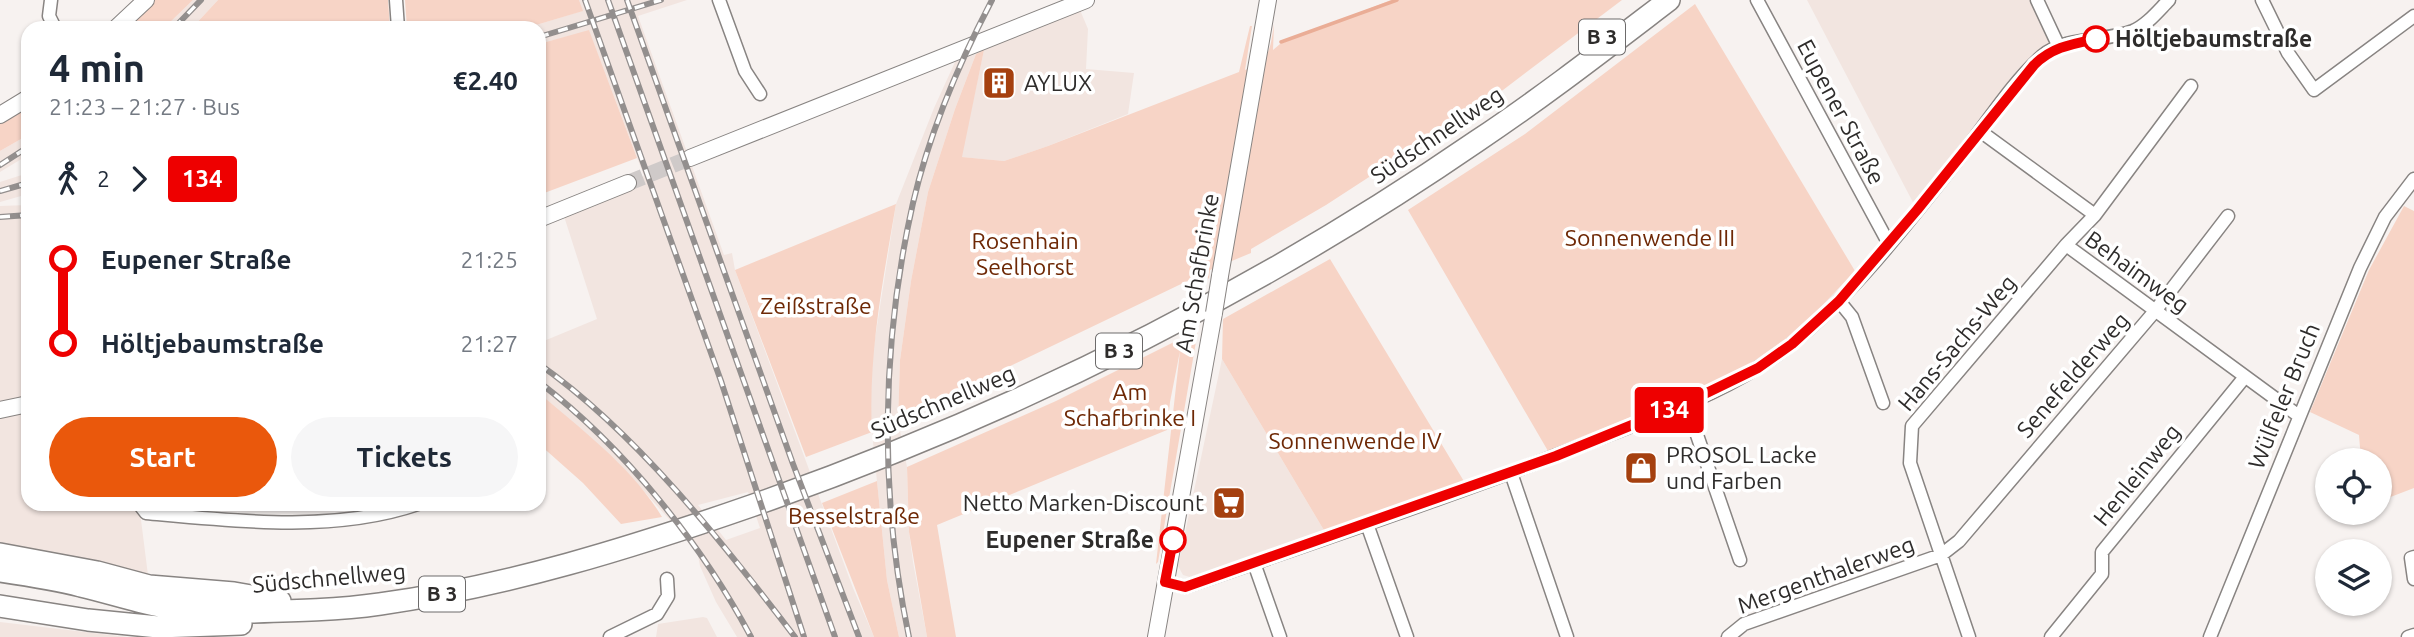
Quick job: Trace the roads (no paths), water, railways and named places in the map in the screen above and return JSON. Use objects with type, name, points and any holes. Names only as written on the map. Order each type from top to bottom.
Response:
[{"type":"highway","name":"Südschnellweg","points":[[148,600],[256,604],[362,594],[454,581],[574,552],[669,523],[794,479],[952,417],[1172,312],[1347,213],[1554,75],[1651,0]]},
{"type":"highway","name":"Südschnellweg","points":[[148,600],[191,610],[249,612],[375,605],[508,580],[673,533],[883,457],[1026,396],[1242,287],[1352,222],[1475,143],[1560,83],[1669,0]]},
{"type":"highway","points":[[0,554],[97,572],[149,586],[234,593],[280,601]]},
{"type":"highway","name":"B 3","points":[[0,565],[86,581],[148,600]]},
{"type":"highway","name":"B 3","points":[[0,571],[148,600]]},
{"type":"highway","points":[[0,606],[88,620],[158,627],[286,620],[375,605]]},
{"type":"street","points":[[51,0],[52,21]]},
{"type":"street","points":[[124,21],[146,0]]},
{"type":"street","points":[[396,0],[398,21]]},
{"type":"street","points":[[719,0],[745,71],[761,93]]},
{"type":"street","points":[[690,158],[1086,0]]},
{"type":"street","name":"Am Schafbrinke","points":[[1156,637],[1268,0]]},
{"type":"street","name":"Eupener Straße","points":[[1757,0],[1889,244]]},
{"type":"street","points":[[2037,0],[2059,47]]},
{"type":"street","points":[[1165,582],[1185,587],[1511,473],[1686,403],[1758,368],[1792,344],[1839,301],[2046,53],[2059,47],[2133,31],[2146,23],[2169,0]]},
{"type":"street","points":[[2262,0],[2288,53],[2314,90],[2414,16]]},
{"type":"street","points":[[2095,215],[2191,86]]},
{"type":"street","points":[[0,115],[21,102]]},
{"type":"street","name":"Behaimweg","points":[[1980,131],[2095,215],[2066,245],[2299,416]]},
{"type":"street","name":"Wülfeler Bruch","points":[[2210,637],[2365,258],[2385,217],[2414,179]]},
{"type":"street","points":[[546,216],[628,183]]},
{"type":"street","name":"Senefelderweg","points":[[1941,555],[1959,541],[2155,311],[2228,216]]},
{"type":"street","name":"Hans-Sachs-Weg","points":[[1969,637],[1910,463],[1912,426],[2066,245]]},
{"type":"street","name":"Hans-Sachs-Weg","points":[[1839,301],[1852,317],[1883,403]]},
{"type":"street","name":"Henleinweg","points":[[2051,637],[2102,574],[2102,552],[2244,378]]},
{"type":"street","points":[[1686,403],[1740,560]]},
{"type":"street","points":[[0,410],[21,406]]},
{"type":"street","points":[[1511,473],[1567,637]]},
{"type":"street","points":[[144,511],[218,519],[296,521],[350,519],[395,511]]},
{"type":"street","points":[[1367,524],[1407,637]]},
{"type":"street","name":"Mergenthalerweg","points":[[1728,637],[1744,624],[1941,555]]},
{"type":"street","points":[[2414,556],[2411,558],[2414,579]]},
{"type":"street","points":[[1254,563],[1280,637]]},
{"type":"street","points":[[610,637],[657,614],[668,596],[667,579]]},
{"type":"street","points":[[2408,637],[2414,635]]},
{"type":"waterway","points":[[1281,42],[1397,0]]},
{"type":"tunnel","points":[[628,183],[690,158]]},
{"type":"railway","points":[[181,21],[201,0]]},
{"type":"railway","points":[[585,0],[721,381],[804,637]]},
{"type":"railway","points":[[608,0],[835,637]]},
{"type":"railway","points":[[627,0],[793,464],[859,637]]},
{"type":"railway","points":[[546,35],[661,0]]},
{"type":"railway","points":[[909,637],[892,529],[888,420],[890,365],[902,256],[913,203],[936,125],[992,0]]},
{"type":"railway","points":[[0,165],[21,152]]},
{"type":"railway","points":[[0,191],[21,185]]},
{"type":"railway","points":[[0,217],[21,216]]},
{"type":"railway","points":[[546,369],[575,391],[644,455],[708,527],[795,637]]},
{"type":"railway","points":[[546,388],[601,436],[658,499],[709,567],[751,637]]},
{"type":"place","name":"Höltjebaumstraße","points":[[2096,39]]},
{"type":"place","name":"AYLUX","points":[[999,83]]},
{"type":"place","name":"PROSOL Lacke und Farben","points":[[1641,468]]},
{"type":"place","name":"Netto Marken-Discount","points":[[1229,503]]},
{"type":"place","name":"Eupener Straße","points":[[1173,540]]},
{"type":"park label","name":"Sonnenwende III","points":[[1650,238]]},
{"type":"park label","name":"Rosenhain Seelhorst","points":[[1025,254]]},
{"type":"park label","name":"Zeißstraße","points":[[816,306]]},
{"type":"park label","name":"Am Schafbrinke I","points":[[1130,405]]},
{"type":"park label","name":"Sonnenwende IV","points":[[1355,441]]},
{"type":"park label","name":"Besselstraße","points":[[854,516]]}]
